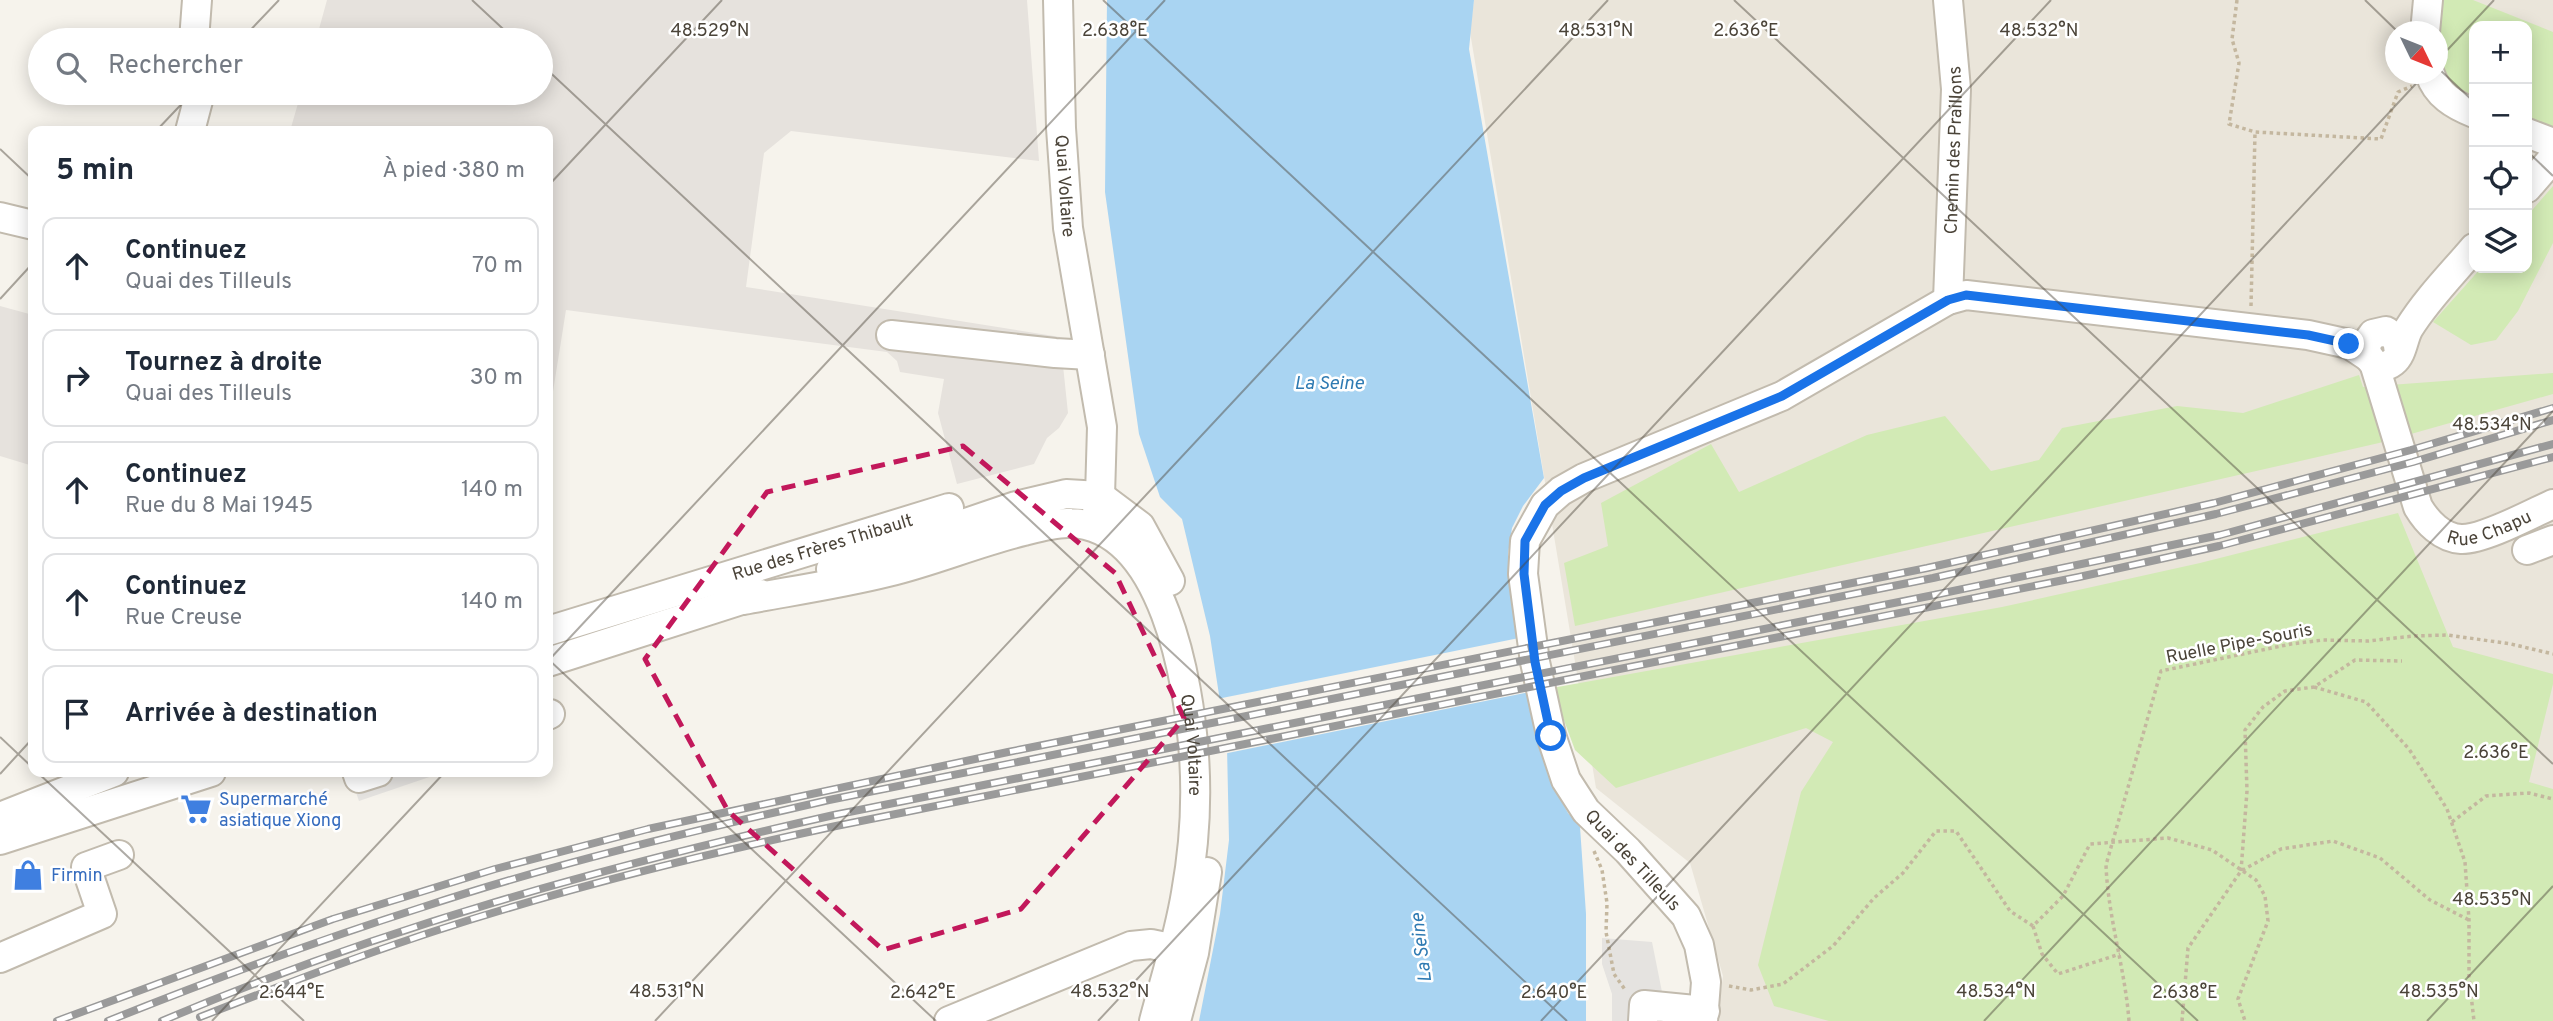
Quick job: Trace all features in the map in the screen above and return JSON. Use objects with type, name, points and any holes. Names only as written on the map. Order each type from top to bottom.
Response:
[{"type":"street","points":[[195,28],[197,0]]},
{"type":"street","name":"Quai Voltaire","points":[[1058,0],[1061,128],[1068,228],[1102,427],[1100,496],[1094,526],[1122,542],[1148,574],[1170,628],[1185,692],[1194,755],[1195,799],[1176,1021]]},
{"type":"street","name":"Chemin des Praillons","points":[[1948,0],[1956,89],[1948,300]]},
{"type":"street","points":[[2426,21],[2428,0]]},
{"type":"street","points":[[2433,84],[2456,106],[2469,111]]},
{"type":"street","points":[[191,126],[197,105]]},
{"type":"street","points":[[2532,135],[2553,143]]},
{"type":"street","points":[[2532,182],[2553,158]]},
{"type":"street","points":[[0,217],[28,224]]},
{"type":"street","points":[[1948,300],[1966,295],[1986,296],[2308,335],[2382,350],[2392,323],[2445,282],[2469,254]]},
{"type":"street","name":"Quai des Tilleuls","points":[[1704,1016],[1706,982],[1699,945],[1686,916],[1628,851],[1586,811],[1566,780],[1551,736],[1535,662],[1524,574],[1525,541],[1545,505],[1561,491],[1584,478],[1782,396],[1948,300]]},
{"type":"street","points":[[891,335],[1090,355]]},
{"type":"street","name":"Rue Chapu","points":[[2382,350],[2399,442],[2418,507],[2430,524],[2451,537],[2475,537],[2553,504]]},
{"type":"street","name":"Rue des Frères Thibault","points":[[975,533],[1016,506],[1066,494],[1100,496]]},
{"type":"street","name":"Quai Voltaire","points":[[1100,496],[1140,526],[1171,584],[1188,635],[1201,699],[1211,788],[1208,869],[1183,950],[1154,1021]]},
{"type":"street","name":"Rue des Frères Thibault","points":[[553,660],[668,609],[963,504],[975,533]]},
{"type":"street","name":"Rue des Frères Thibault","points":[[553,630],[668,609],[743,600],[975,533],[1069,522],[1094,526]]},
{"type":"street","points":[[2527,550],[2553,540]]},
{"type":"street","points":[[0,817],[100,777]]},
{"type":"street","points":[[0,840],[195,777]]},
{"type":"street","points":[[0,958],[102,914],[86,867],[119,855]]},
{"type":"street","points":[[949,1021],[1131,946],[1151,944],[1183,950]]},
{"type":"street","points":[[1644,1013],[1704,1016]]},
{"type":"path","points":[[2237,0],[2232,38],[2239,63],[2229,124],[2255,132],[2381,139],[2398,92],[2414,84]]},
{"type":"path","points":[[2250,329],[2255,132]]},
{"type":"path","name":"Ruelle Pipe-Souris","points":[[2129,1021],[2120,954],[2107,897],[2106,866],[2161,671],[2291,644],[2323,640],[2368,641],[2425,635],[2473,638],[2553,654]]},
{"type":"path","points":[[2315,687],[2355,660],[2402,661]]},
{"type":"path","points":[[2241,871],[2246,791],[2245,730],[2263,707],[2285,691],[2315,687],[2366,702],[2410,748],[2452,822],[2465,862],[2469,977],[2474,1021]]},
{"type":"path","points":[[2452,822],[2486,796],[2529,793],[2553,799]]},
{"type":"path","points":[[1706,982],[1751,990],[1783,984],[1833,946],[1874,898],[1903,873],[1936,831],[1956,831],[2010,911],[2033,926],[2042,954],[2058,974],[2120,954]]},
{"type":"path","points":[[2033,926],[2063,896],[2090,844],[2168,838],[2212,850],[2256,880],[2265,896],[2268,921],[2238,999],[2245,1021]]},
{"type":"path","points":[[2182,1021],[2188,948],[2241,871],[2281,849],[2333,841],[2380,858],[2430,900],[2469,920]]},
{"type":"path","points":[[1590,842],[1602,870],[1607,903],[1606,932],[1614,974],[1644,1013]]},
{"type":"highlighted area","points":[[963,446],[1115,573],[1184,718],[1021,909],[883,950],[728,811],[645,659],[767,492]]},
{"type":"shaded area","points":[[327,0],[1027,0],[1039,161],[791,131],[764,153],[746,287],[1060,337],[1068,413],[1059,428],[1047,438],[1034,464],[957,484],[938,413],[944,379],[900,372],[897,361],[887,352],[566,310],[553,392],[553,126],[291,126],[298,105],[553,105],[553,28],[319,28]]},
{"type":"shaded area","points":[[1474,0],[2553,0],[2553,1021],[1717,1021],[1723,976],[1690,863],[1596,788],[1470,32]]},
{"type":"shaded area","points":[[0,306],[28,314],[28,464],[0,456]]},
{"type":"shaded area","points":[[351,777],[429,777],[359,801]]},
{"type":"shaded area","points":[[1602,938],[1652,942],[1662,992],[1676,997],[1673,1021],[1612,1021],[1612,994],[1602,964]]},
{"type":"green space","points":[[2442,0],[2473,0],[2526,21],[2469,21],[2469,98],[2448,82],[2448,21],[2437,21]]},
{"type":"green space","points":[[2532,24],[2553,32],[2553,132],[2532,124]]},
{"type":"green space","points":[[2553,186],[2553,243],[2518,311],[2496,340],[2471,345],[2433,322],[2477,273],[2532,273],[2532,210]]},
{"type":"green space","points":[[2553,373],[2553,394],[2379,443],[1575,626],[1564,563],[1608,546],[1601,503],[1711,444],[1739,492],[1867,435],[1945,416],[1991,471],[2039,460],[2062,428],[2177,406],[2243,413],[2359,375],[2363,387]]},
{"type":"green space","points":[[2398,513],[2453,647],[2553,674],[2553,684],[2529,782],[2553,789],[2553,1021],[1829,1021],[1774,1006],[1758,965],[1801,792],[1833,742],[1806,728],[1616,788],[1575,750],[1552,688],[2002,607],[2200,563]]},
{"type":"water","name":"La Seine","points":[[1107,0],[1474,0],[1469,49],[1544,478],[1523,506],[1512,528],[1508,554],[1510,585],[1546,768],[1568,813],[1580,827],[1586,914],[1586,1021],[1199,1021],[1220,914],[1229,840],[1227,747],[1210,636],[1182,519],[1160,497],[1139,434],[1105,192]]},
{"type":"pier","points":[[1524,637],[1535,691],[1223,754],[1217,699]]},
{"type":"railway","points":[[57,1021],[333,919],[495,869],[648,829],[1008,752],[1927,568],[2214,503],[2411,450],[2553,408]]},
{"type":"railway","points":[[108,1021],[264,961],[383,920],[523,876],[676,836],[829,800],[1933,578],[2216,514],[2413,462],[2553,420]]},
{"type":"railway","points":[[162,1021],[327,957],[410,929],[578,879],[748,835],[834,815],[1934,595],[2220,535],[2553,444]]},
{"type":"railway","points":[[200,1017],[405,941],[484,915],[634,873],[836,826],[2079,577],[2219,546],[2553,457]]},
{"type":"place","name":"Supermarché asiatique Xiong","points":[[196,809]]},
{"type":"place","name":"Firmin","points":[[28,875]]},
{"type":"route","points":[[1551,736],[1535,662],[1524,574],[1525,541],[1545,505],[1561,491],[1584,478],[1782,396],[1948,300],[1966,295],[2308,335],[2349,344]]}]
